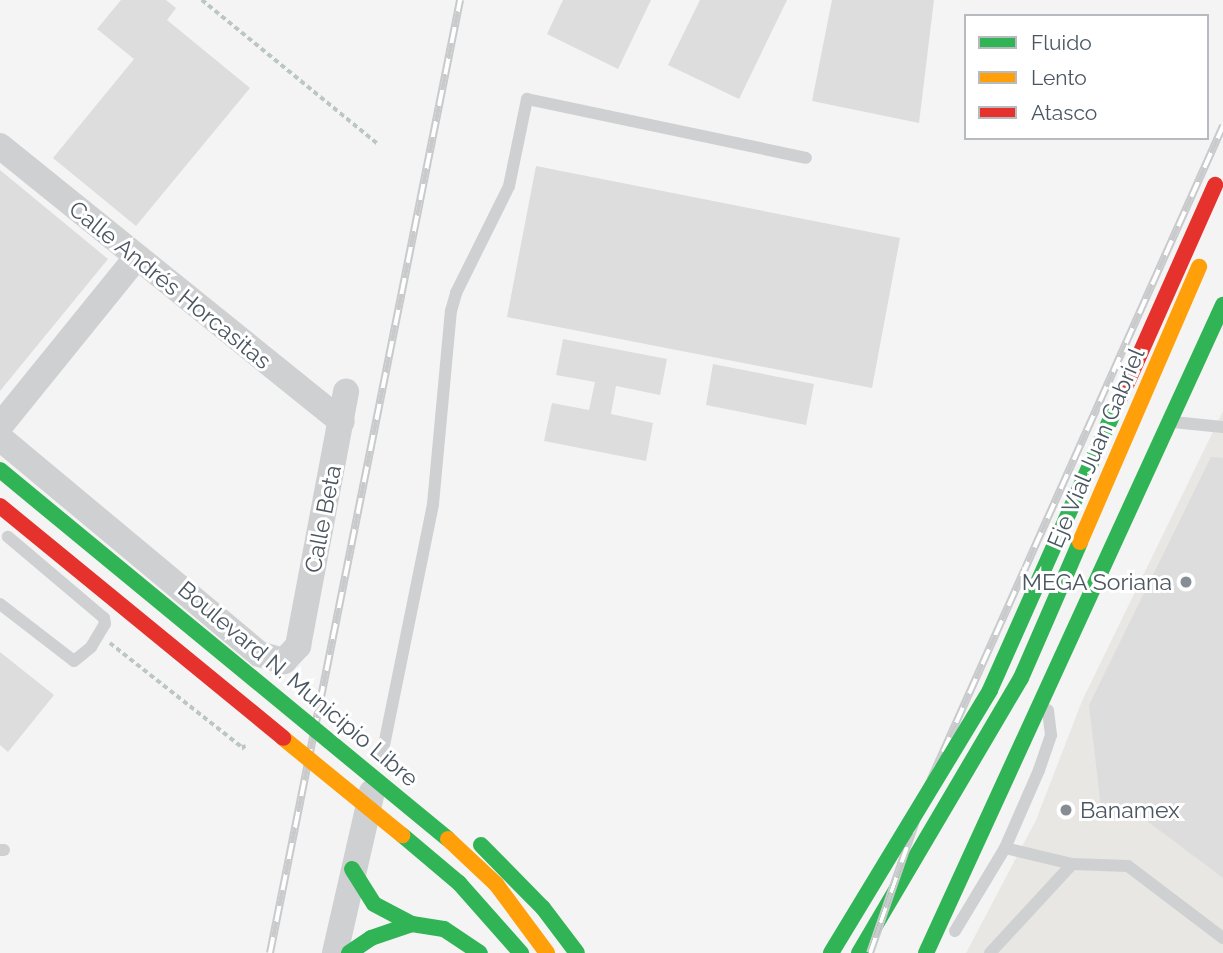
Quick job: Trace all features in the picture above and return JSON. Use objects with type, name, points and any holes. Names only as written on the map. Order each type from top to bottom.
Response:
[{"type":"main road","points":[[831,953],[990,690],[1219,179]]},
{"type":"main road","name":"Eje Vial Juan Gabriel","points":[[859,953],[1021,678],[1208,248]]},
{"type":"main road","points":[[928,947],[1045,698],[1223,305]]},
{"type":"main road","name":"Boulevard N. Municipio Libre","points":[[0,470],[356,760],[496,884],[547,953]]},
{"type":"main road","points":[[0,506],[459,883],[521,953]]},
{"type":"main road","points":[[469,833],[543,908],[577,953]]},
{"type":"main road","points":[[402,835],[452,902]]},
{"type":"main road","points":[[352,869],[374,904],[412,924],[444,929],[470,942],[482,953]]},
{"type":"main road","points":[[496,884],[565,953]]},
{"type":"main road","points":[[465,922],[482,953]]},
{"type":"main road","points":[[349,953],[371,938],[412,924]]},
{"type":"street","name":"Calle Andrés Horcasitas","points":[[0,146],[135,259],[342,422]]},
{"type":"street","points":[[0,426],[135,259]]},
{"type":"street","name":"Calle Beta","points":[[0,438],[259,654],[284,661],[298,646],[346,391]]},
{"type":"street","points":[[335,953],[352,869],[386,765]]},
{"type":"lane","points":[[386,765],[433,504],[453,302],[509,186],[527,99],[806,158]]},
{"type":"lane","points":[[1169,422],[1223,427]]},
{"type":"lane","points":[[0,530],[104,618],[99,635],[74,661],[0,604]]},
{"type":"lane","points":[[928,947],[949,941],[1005,848],[1046,752],[1051,723],[1045,698]]},
{"type":"lane","points":[[1005,848],[1072,864],[1112,863],[1138,870],[1223,938]]},
{"type":"lane","points":[[989,953],[1072,864]]},
{"type":"path","points":[[202,0],[378,144]]},
{"type":"path","points":[[99,635],[244,750],[183,696],[248,744],[185,694]]},
{"type":"shaded area","points":[[1223,411],[1223,953],[966,953],[1036,820],[1082,701]]},
{"type":"building","points":[[121,0],[166,0],[176,8],[167,20],[250,88],[136,226],[53,158],[134,59],[97,29]]},
{"type":"building","points":[[563,0],[651,0],[618,69],[547,34]]},
{"type":"building","points":[[700,0],[787,0],[739,99],[668,65]]},
{"type":"building","points":[[832,0],[934,0],[919,123],[812,101]]},
{"type":"building","points":[[536,166],[900,238],[872,388],[507,317]]},
{"type":"building","points":[[0,170],[108,259],[0,391]]},
{"type":"building","points":[[563,339],[667,359],[660,395],[616,386],[611,414],[653,423],[646,461],[544,441],[552,403],[589,410],[595,382],[556,375]]},
{"type":"building","points":[[713,364],[814,384],[806,425],[706,405]]},
{"type":"building","name":"MEGA Soriana","points":[[1211,457],[1223,458],[1223,878],[1135,812],[1102,816],[1089,705]]},
{"type":"building","points":[[0,652],[54,695],[8,752],[0,745]]},
{"type":"railway","points":[[270,953],[460,0]]},
{"type":"railway","points":[[870,953],[930,781],[1223,126]]},
{"type":"traffic: fast","points":[[926,953],[1223,305]]},
{"type":"traffic: fast","points":[[831,953],[990,690],[1127,383]]},
{"type":"traffic: fast","points":[[0,470],[448,839]]},
{"type":"traffic: fast","points":[[859,953],[1021,678],[1080,542]]},
{"type":"traffic: fast","points":[[402,835],[459,883],[521,953]]},
{"type":"traffic: fast","points":[[481,845],[543,908],[577,953]]},
{"type":"traffic: fast","points":[[352,869],[374,904],[412,924]]},
{"type":"traffic: fast","points":[[349,953],[371,938],[412,924],[444,929],[480,953]]},
{"type":"traffic: slow","points":[[1080,542],[1199,267]]},
{"type":"traffic: slow","points":[[283,738],[402,835]]},
{"type":"traffic: slow","points":[[448,839],[496,884],[547,953]]},
{"type":"traffic: jam","points":[[1127,383],[1215,185]]},
{"type":"traffic: jam","points":[[0,506],[283,738]]},
{"type":"place","name":"MEGA Soriana","points":[[1186,582]]},
{"type":"place","name":"Banamex","points":[[1066,810]]}]
